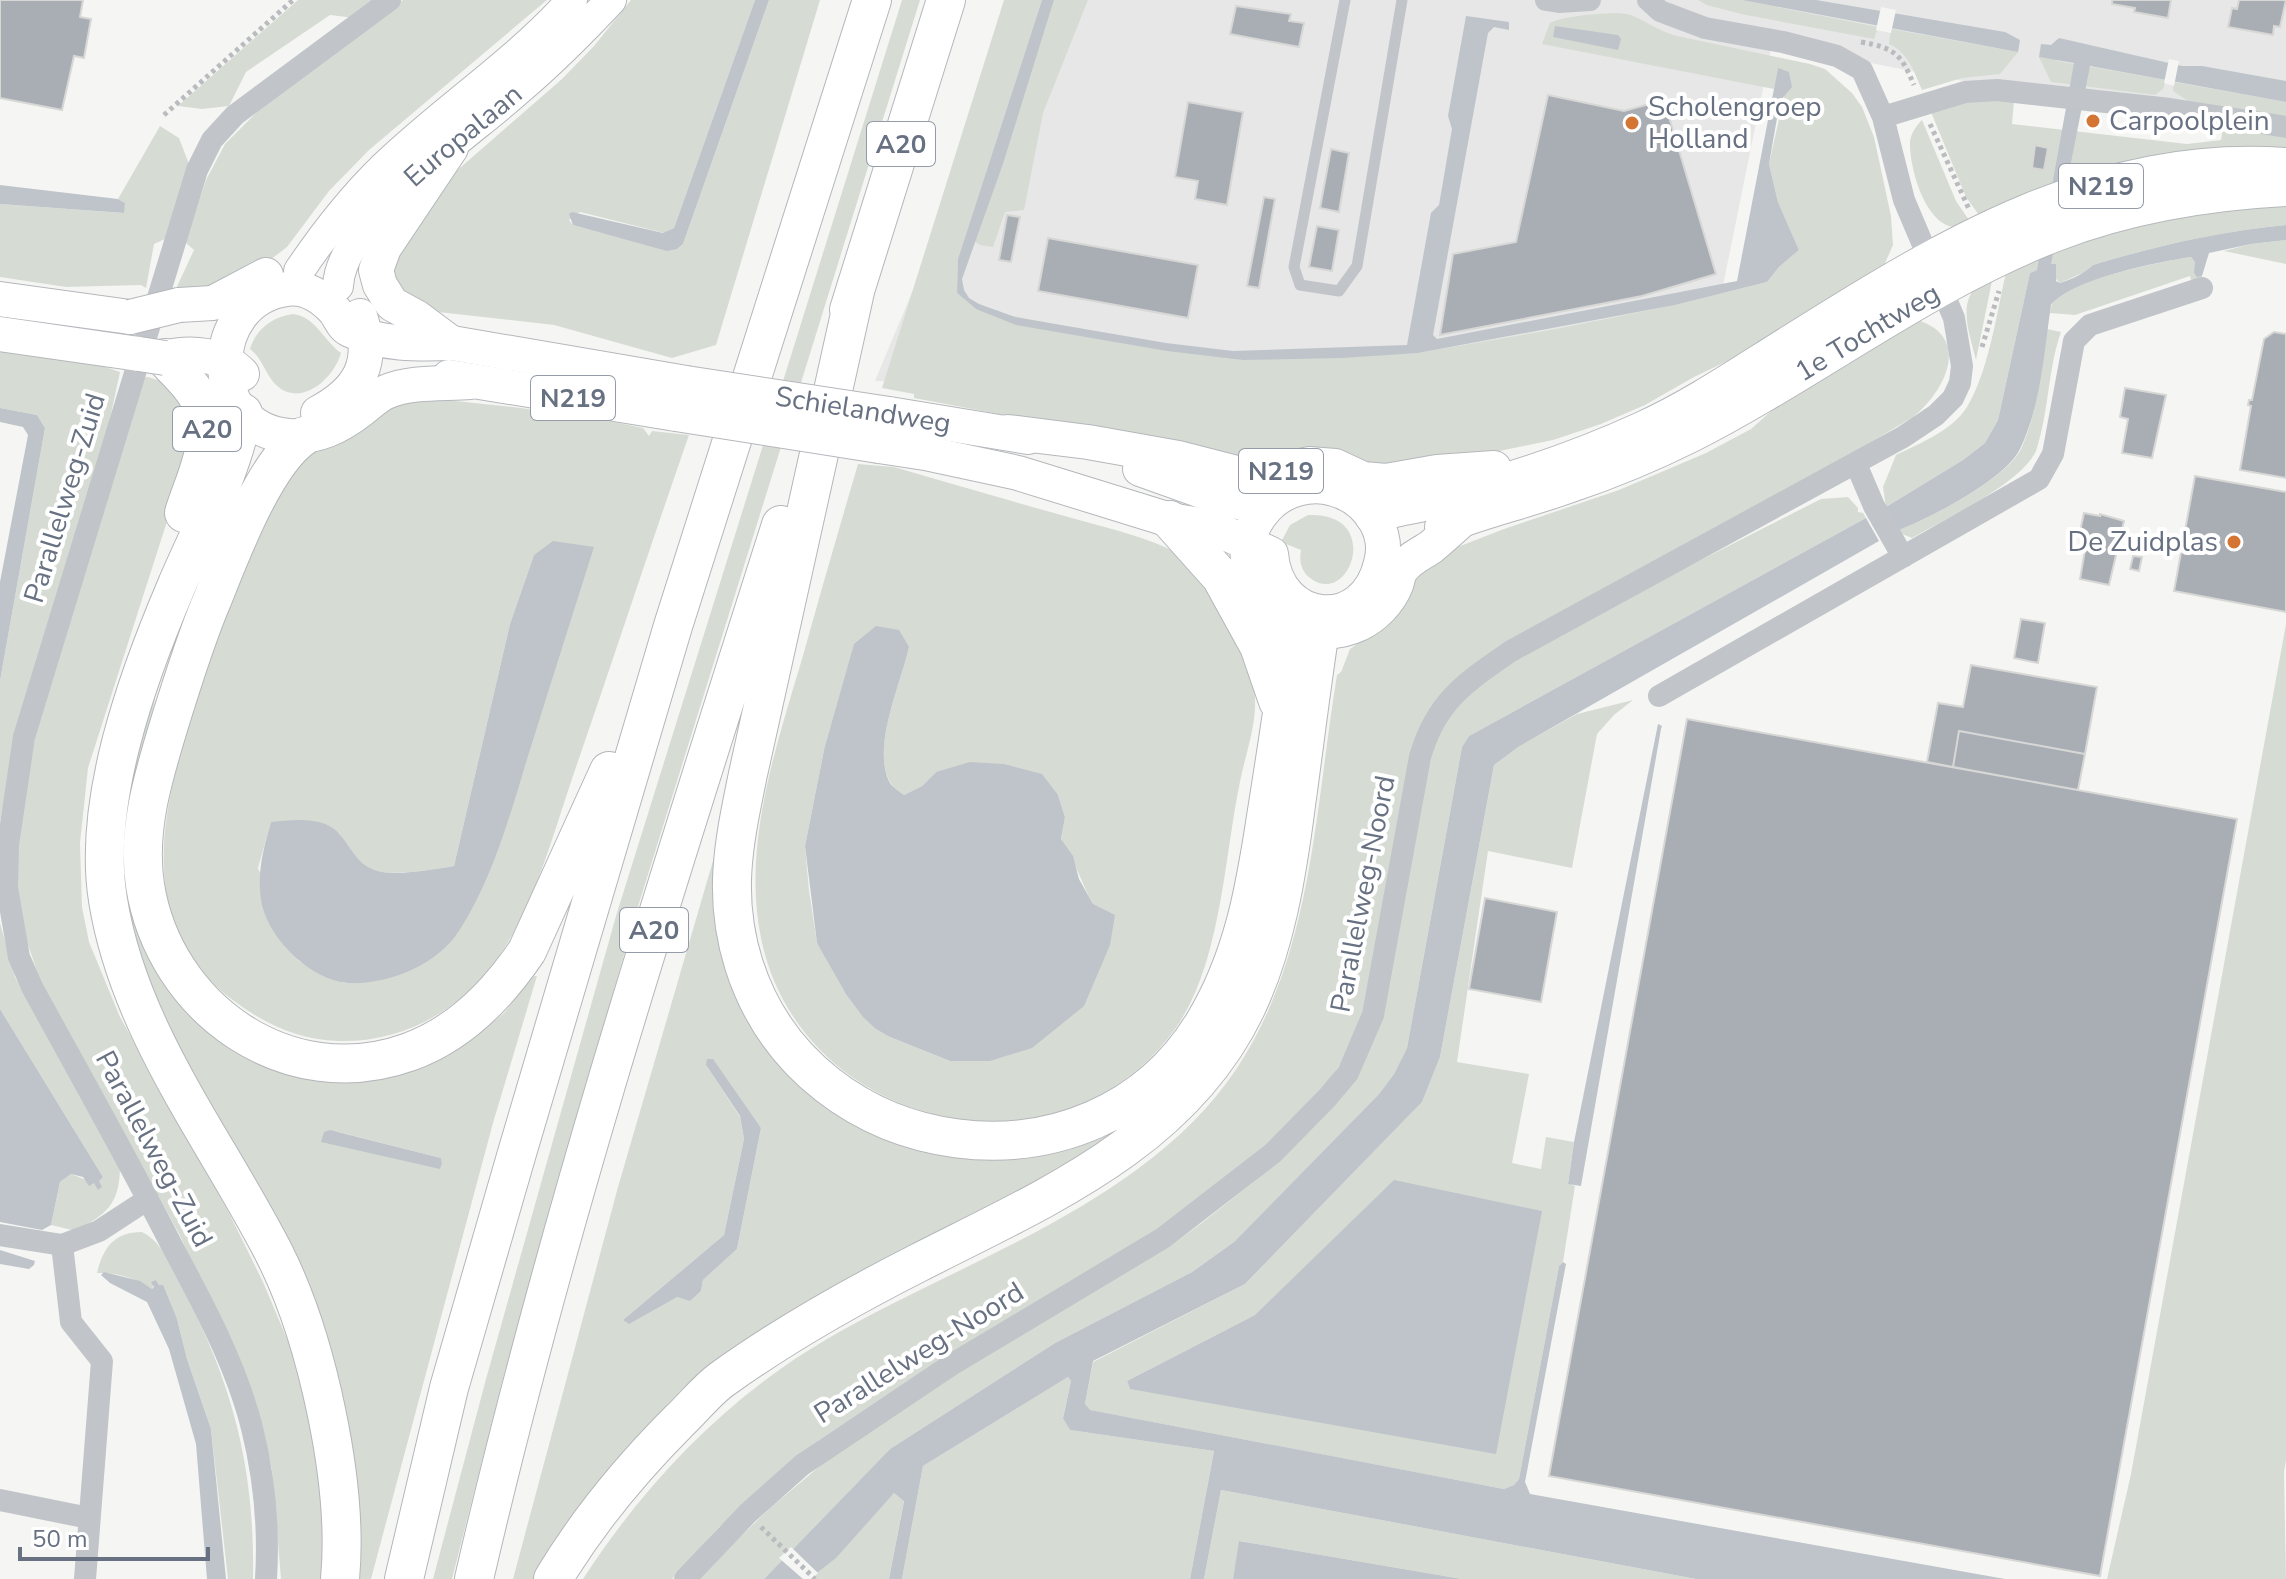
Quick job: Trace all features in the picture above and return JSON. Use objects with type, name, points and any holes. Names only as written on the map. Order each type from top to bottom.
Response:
[{"type":"highway","name":"A20","points":[[404,1579],[449,1388],[673,626],[872,0]]},
{"type":"highway","name":"A20","points":[[474,1579],[577,1186],[694,797],[946,0]]},
{"type":"highway","name":"A20","points":[[553,1579],[577,1538],[647,1454],[719,1382],[808,1325],[1098,1169],[1180,1103],[1223,1050],[1259,979],[1279,913],[1291,846],[1295,716],[1288,662],[1320,623],[1332,654],[1330,671],[1295,716],[1254,895],[1226,984],[1183,1053],[1140,1093],[1107,1113],[1070,1128],[1005,1140],[977,1140],[913,1131],[874,1115],[841,1096],[805,1066],[760,1005],[744,965],[733,921],[732,851],[856,287]]},
{"type":"highway","name":"A20","points":[[165,358],[193,388],[201,402],[207,418],[207,433],[114,776],[108,817],[107,898],[136,1002],[275,1255],[303,1326],[330,1426],[343,1549],[340,1579]]},
{"type":"highway","name":"A20","points":[[148,656],[231,460],[234,384]]},
{"type":"highway","name":"A20","points":[[291,429],[290,446],[277,464],[244,527],[200,630],[156,769],[144,827],[144,882],[155,928],[165,951],[188,988],[239,1033],[309,1059],[357,1063],[409,1052],[439,1038],[468,1019],[514,971],[539,929],[673,626]]},
{"type":"highway","name":"A20","points":[[1170,520],[1221,577],[1295,716]]},
{"type":"main road","name":"Europalaan","points":[[287,278],[386,165],[527,44],[572,0]]},
{"type":"main road","name":"Europalaan","points":[[352,315],[338,275],[351,245],[364,228],[404,186],[528,81],[611,0]]},
{"type":"main road","points":[[451,148],[384,248],[376,270],[380,285],[392,304],[452,343]]},
{"type":"main road","name":"1e Tochtweg","points":[[1372,516],[1554,463],[1643,428],[1689,404],[1929,257],[2052,201],[2141,175],[2192,166],[2240,162],[2286,165]]},
{"type":"main road","name":"1e Tochtweg","points":[[1392,562],[1395,543],[1644,458],[1721,419],[1995,261],[2058,233],[2150,206],[2233,192],[2286,189]]},
{"type":"main road","points":[[0,299],[130,317],[177,313],[202,322],[242,302],[261,299],[287,278],[298,288],[313,293],[335,312],[352,315],[367,355],[365,388]]},
{"type":"main road","points":[[242,302],[227,344],[234,384],[254,424],[291,429]]},
{"type":"main road","name":"Schielandweg","points":[[352,315],[413,345],[452,343],[681,399]]},
{"type":"main road","points":[[0,334],[165,358],[181,353],[234,384]]},
{"type":"main road","name":"Schielandweg","points":[[365,388],[394,368],[417,369],[470,382],[681,399],[884,430],[1008,432],[1095,454],[1227,500],[1266,507]]},
{"type":"main road","name":"N219","points":[[291,429],[320,434],[336,427],[365,388]]},
{"type":"main road","name":"Schielandweg","points":[[884,430],[925,453],[1018,473],[1170,520],[1212,527],[1256,553]]},
{"type":"main road","name":"N219","points":[[1008,432],[1178,458],[1252,477],[1309,464],[1323,464],[1363,479],[1386,481],[1437,472],[1554,463]]},
{"type":"main road","name":"N219","points":[[1256,553],[1258,518],[1266,507],[1288,492],[1314,486],[1327,487],[1352,497],[1372,516]]},
{"type":"main road","points":[[1256,553],[1253,579],[1271,609],[1320,623],[1357,625],[1381,609],[1396,585],[1392,562],[1372,516]]},
{"type":"main road","points":[[1256,553],[1272,570],[1287,597],[1315,611],[1320,623]]},
{"type":"street","name":"Parallelweg-Zuid","points":[[266,1579],[261,1474],[252,1427],[230,1366],[195,1289],[148,1199],[32,987],[19,957],[3,888],[24,737],[197,170],[212,140],[235,115],[390,0]]},
{"type":"street","points":[[1546,0],[1590,0]]},
{"type":"street","name":"1e Tochtweg","points":[[1648,0],[1660,11],[1705,28],[1783,42],[1837,56],[1862,70],[1883,117],[1904,200],[1929,257]]},
{"type":"street","points":[[1883,117],[1965,92],[1997,90],[2170,109],[2286,127]]},
{"type":"street","name":"Parallelweg-Noord","points":[[685,1579],[748,1513],[802,1465],[951,1365],[1163,1238],[1273,1153],[1327,1098],[1348,1073],[1373,1015],[1420,757],[1434,720],[1455,691],[1511,651],[1856,464],[1936,415],[1953,398],[1960,383],[1962,366],[1954,318],[1929,257]]},
{"type":"street","points":[[1659,696],[1898,548],[2039,479],[2053,454],[2074,341],[2090,325],[2202,288]]},
{"type":"street","points":[[1856,464],[1874,506],[1898,548]]},
{"type":"street","points":[[0,1235],[62,1245],[99,1231],[148,1199]]},
{"type":"street","points":[[62,1245],[71,1322],[102,1361],[85,1579]]},
{"type":"street","points":[[0,1500],[89,1518]]},
{"type":"lane","points":[[1345,0],[1294,267],[1300,285],[1339,291],[1357,266],[1402,0]]},
{"type":"path","points":[[164,115],[293,0]]},
{"type":"path","points":[[748,1513],[815,1579]]},
{"type":"shaded area","points":[[298,0],[376,0],[355,18],[330,15],[246,72],[229,106],[202,109],[178,106]]},
{"type":"shaded area","points":[[403,0],[547,0],[369,150],[329,191],[287,247],[221,288],[174,293],[194,250],[185,242],[206,180],[225,144],[257,112]]},
{"type":"shaded area","points":[[631,0],[755,0],[674,228],[664,233],[580,212],[569,220],[573,225],[667,250],[677,249],[683,244],[769,0],[820,0],[716,345],[672,358],[554,325],[429,311],[406,299],[394,279],[395,255],[438,187],[562,79]]},
{"type":"shaded area","points":[[755,0],[769,0],[683,244],[667,251],[573,225],[569,214],[572,212],[663,233],[674,228]]},
{"type":"shaded area","points":[[902,0],[920,0],[636,913],[502,1382],[452,1579],[433,1579],[616,916]]},
{"type":"shaded area","points":[[1004,0],[1042,0],[958,259],[957,293],[976,309],[1243,360],[1418,353],[1675,305],[1767,282],[1799,250],[1778,202],[1769,164],[1784,96],[1778,69],[1774,89],[1542,44],[1550,23],[1603,13],[1631,15],[1677,36],[1825,69],[1852,93],[1862,107],[1874,137],[1891,216],[1893,245],[1882,270],[1796,328],[1694,377],[1645,405],[1553,440],[1418,468],[1265,465],[914,398],[914,394],[882,388]]},
{"type":"shaded area","points":[[1034,0],[2286,0],[2286,143],[1772,44],[1716,320],[1424,393],[875,381]]},
{"type":"shaded area","points":[[1042,0],[1054,0],[1004,161],[962,279],[969,298],[1015,317],[1166,343],[1233,351],[1407,345],[1431,213],[1439,205],[1452,129],[1448,116],[1466,16],[1509,22],[1509,30],[1494,27],[1488,33],[1433,335],[1437,339],[1737,281],[1778,68],[1789,72],[1792,87],[1780,101],[1769,164],[1778,202],[1799,250],[1767,282],[1675,305],[1418,353],[1243,360],[1167,351],[1016,325],[976,309],[957,293],[958,259]]},
{"type":"shaded area","points":[[1054,0],[1088,0],[1043,113],[1024,210],[1005,212],[993,247],[980,245],[974,241],[1004,161]]},
{"type":"shaded area","points":[[1698,0],[1742,0],[1878,27],[1874,39],[1741,14]]},
{"type":"shaded area","points":[[1742,0],[1816,0],[2005,32],[2020,40],[2018,52]]},
{"type":"shaded area","points":[[1555,26],[1618,35],[1621,39],[1618,50],[1553,37]]},
{"type":"shaded area","points":[[1891,29],[2018,52],[2000,74],[1962,78],[1922,90],[1906,58],[1889,44]]},
{"type":"shaded area","points":[[2059,38],[2182,66],[2202,66],[2286,81],[2286,102],[2090,66],[2051,264],[2056,264],[2056,281],[2069,280],[2093,265],[2213,235],[2286,225],[2286,240],[2209,253],[2202,276],[2197,277],[2194,273],[2195,262],[2191,257],[2116,273],[2061,296],[2051,305],[2033,415],[2012,461],[1966,496],[1899,530],[1886,507],[1985,443],[1998,420],[2030,273],[2037,270],[2074,63],[2039,57],[2041,44],[2051,45]]},
{"type":"shaded area","points":[[2039,57],[2166,80],[2163,89],[2155,95],[2051,82]]},
{"type":"shaded area","points":[[2174,82],[2286,102],[2286,116],[2188,101],[2173,91]]},
{"type":"shaded area","points":[[1966,101],[2014,101],[2012,124],[2187,144],[2221,140],[2223,128],[2286,138],[2286,155],[1981,218],[1966,197],[1931,112]]},
{"type":"shaded area","points":[[1922,120],[1956,201],[1971,223],[1960,227],[1947,225],[1937,218],[1922,195],[1916,181],[1910,142]]},
{"type":"shaded area","points":[[160,126],[179,138],[189,164],[167,238],[154,244],[146,288],[141,285],[66,287],[0,277],[0,204],[123,213],[125,203],[118,199]]},
{"type":"shaded area","points":[[0,185],[118,199],[125,203],[124,213],[0,204]]},
{"type":"shaded area","points":[[2286,196],[2286,225],[2213,235],[2140,252],[2093,265],[2060,283],[2044,267],[2030,273],[1998,420],[1985,443],[1886,507],[1883,487],[1896,455],[1935,436],[1953,423],[1974,393],[1990,344],[2005,277],[2004,269],[2065,240]]},
{"type":"shaded area","points":[[2286,240],[2286,264],[2224,251],[2251,244]]},
{"type":"shaded area","points":[[2191,257],[2197,276],[2202,276],[2201,281],[2192,284],[2190,276],[2075,315],[2050,313],[2056,299],[2083,284],[2101,277]]},
{"type":"shaded area","points":[[1993,276],[1976,360],[1967,323],[1968,301],[1980,283]]},
{"type":"shaded area","points":[[293,314],[314,324],[341,353],[324,381],[315,388],[295,393],[275,384],[250,349],[266,325]]},
{"type":"shaded area","points":[[1909,318],[1929,325],[1942,335],[1948,347],[1948,362],[1937,391],[1913,417],[1435,703],[1364,1011],[1339,1066],[1321,1092],[1268,1145],[1158,1229],[947,1355],[818,1441],[719,1527],[672,1579],[583,1579],[607,1543],[661,1476],[722,1415],[755,1388],[827,1339],[1049,1225],[1103,1193],[1154,1157],[1199,1115],[1237,1068],[1262,1024],[1282,977],[1307,878],[1337,675],[1350,649],[1377,630],[1420,572],[1455,548],[1619,490],[1706,453],[1751,429],[1778,405]]},
{"type":"shaded area","points":[[2047,329],[2061,332],[2053,360],[2041,434],[2030,461],[2001,486],[1963,510],[1912,538],[1902,534],[1899,530],[1984,485],[2013,461],[2027,435],[2035,405]]},
{"type":"shaded area","points":[[0,348],[94,363],[120,372],[109,423],[18,724],[0,823],[0,681],[45,428],[37,415],[0,408]]},
{"type":"shaded area","points":[[141,378],[170,384],[192,414],[188,456],[88,768],[80,843],[82,907],[89,942],[120,1017],[228,1211],[263,1282],[304,1379],[322,1482],[325,1579],[281,1579],[272,1470],[262,1424],[179,1234],[41,983],[19,918],[16,849],[36,730]]},
{"type":"shaded area","points":[[446,400],[619,423],[643,428],[649,436],[652,431],[689,435],[543,866],[524,912],[501,953],[486,973],[451,1006],[410,1029],[363,1040],[310,1038],[258,1017],[234,1001],[196,964],[174,923],[164,878],[165,831],[173,783],[221,626],[277,485],[286,470],[335,437],[390,407],[417,401]],"holes":[[[534,555],[458,933],[344,983],[299,961],[258,868],[271,822],[339,833],[362,863],[381,872],[413,872],[454,866],[510,624]]]},
{"type":"shaded area","points":[[0,408],[37,415],[45,428],[0,681],[0,582],[28,435],[23,427],[0,422]]},
{"type":"shaded area","points":[[858,464],[894,467],[1161,545],[1183,557],[1203,577],[1224,606],[1247,652],[1254,678],[1254,721],[1240,782],[1219,910],[1202,974],[1175,1029],[1126,1079],[1067,1109],[1004,1121],[940,1116],[879,1093],[826,1056],[785,1004],[761,938],[756,903],[756,868],[765,797],[782,727]],"holes":[[[909,647],[886,733],[885,767],[891,784],[904,795],[922,786],[936,772],[1058,795],[1065,817],[1061,839],[1093,904],[950,1061],[890,1037],[817,943],[809,890],[805,846],[824,750]]]},
{"type":"shaded area","points":[[1848,497],[1866,518],[1469,736],[1462,747],[1407,1048],[1394,1074],[1379,1094],[1234,1242],[1192,1272],[1055,1343],[890,1449],[764,1579],[697,1579],[770,1508],[832,1456],[956,1371],[1169,1247],[1203,1222],[1256,1180],[1355,1077],[1430,759],[1450,715],[1481,682],[1517,659],[1683,569],[1821,499]]},
{"type":"shaded area","points":[[1308,515],[1332,518],[1346,528],[1353,541],[1347,571],[1337,581],[1325,584],[1310,578],[1301,566],[1301,550],[1281,542],[1290,525]]},
{"type":"shaded area","points":[[1866,518],[1879,541],[1518,747],[1494,765],[1440,1057],[1422,1102],[1245,1284],[1093,1361],[1085,1404],[1090,1410],[1504,1489],[1519,1479],[1559,1266],[1563,1262],[1566,1264],[1525,1482],[1530,1494],[2005,1579],[1696,1579],[1221,1490],[1204,1579],[1190,1579],[1214,1451],[1070,1430],[1063,1418],[1071,1381],[1068,1377],[923,1466],[902,1579],[889,1579],[904,1501],[894,1493],[836,1558],[809,1579],[764,1579],[890,1449],[1055,1343],[1192,1272],[1234,1242],[1379,1094],[1394,1074],[1407,1048],[1462,747],[1469,736]]},
{"type":"shaded area","points":[[553,541],[594,547],[507,823],[471,911],[450,943],[425,963],[410,970],[363,983],[348,983],[320,974],[294,956],[266,918],[260,894],[260,873],[271,822],[309,820],[327,825],[342,837],[363,863],[380,872],[412,872],[454,866],[510,624],[534,555]]},
{"type":"shaded area","points":[[2286,624],[2286,1579],[2107,1579],[2131,1474]]},
{"type":"shaded area","points":[[876,626],[899,630],[909,647],[886,734],[885,768],[890,783],[904,795],[922,786],[936,772],[970,762],[1004,764],[1042,774],[1058,795],[1065,817],[1061,839],[1073,856],[1079,879],[1093,904],[1115,915],[1110,945],[1084,1006],[1032,1048],[990,1061],[950,1061],[890,1037],[863,1017],[817,943],[805,846],[824,750],[854,644]]},
{"type":"shaded area","points":[[155,699],[145,752],[132,871],[250,1051],[452,1049],[504,1013],[537,976],[493,1123],[371,1579],[355,1579],[346,1449],[142,983],[118,863],[139,720]],"holes":[[[331,1130],[441,1158],[442,1163]]]},
{"type":"shaded area","points":[[1633,700],[1597,734],[1572,868],[1488,851],[1457,1062],[1529,1074],[1512,1163],[1541,1169],[1546,1137],[1574,1142],[1568,1183],[1575,1186],[1563,1262],[1559,1266],[1519,1479],[1504,1489],[1089,1410],[1085,1404],[1093,1362],[1245,1284],[1422,1102],[1440,1057],[1494,765],[1517,747],[1577,714]],"holes":[[[1255,1315],[1130,1389],[1127,1381]]]},
{"type":"shaded area","points":[[1658,724],[1662,726],[1581,1186],[1568,1184],[1574,1142]]},
{"type":"shaded area","points":[[717,847],[742,983],[921,1144],[1144,1104],[1143,1120],[761,1344],[545,1579],[513,1579],[618,1187]],"holes":[[[706,1065],[761,1128],[737,1249],[703,1280],[701,1291],[690,1300],[677,1297],[623,1320],[724,1235],[744,1139],[740,1117]]]},
{"type":"shaded area","points":[[0,923],[15,977],[120,1169],[114,1200],[103,1213],[76,1231],[51,1225],[60,1182],[71,1174],[94,1183],[103,1177],[0,1009]]},
{"type":"shaded area","points":[[0,1009],[103,1177],[99,1181],[102,1187],[98,1190],[94,1183],[89,1186],[83,1177],[71,1174],[60,1182],[51,1225],[42,1230],[0,1222]]},
{"type":"shaded area","points":[[707,1059],[713,1059],[761,1128],[737,1249],[703,1280],[701,1291],[690,1301],[677,1297],[629,1324],[623,1320],[724,1235],[744,1139],[740,1116],[706,1065]]},
{"type":"shaded area","points":[[330,1130],[441,1158],[442,1163],[440,1169],[321,1142],[324,1132]]},
{"type":"shaded area","points":[[1394,1180],[1542,1211],[1496,1454],[1130,1389],[1127,1381],[1255,1315]]},
{"type":"shaded area","points":[[142,1232],[159,1246],[167,1259],[197,1317],[226,1388],[250,1498],[253,1579],[228,1579],[211,1429],[177,1319],[156,1280],[152,1289],[126,1276],[97,1273],[111,1243],[124,1235]]},
{"type":"shaded area","points":[[0,1250],[35,1261],[34,1265],[29,1269],[0,1264]]},
{"type":"shaded area","points":[[104,1272],[140,1281],[152,1289],[151,1282],[156,1280],[163,1285],[177,1319],[211,1429],[226,1579],[207,1579],[196,1444],[169,1349],[147,1302],[110,1283],[101,1275]]},
{"type":"shaded area","points":[[1068,1377],[1071,1381],[1063,1417],[1070,1430],[1214,1451],[1190,1579],[902,1579],[923,1466]]},
{"type":"shaded area","points":[[1221,1490],[1696,1579],[1462,1579],[1240,1541],[1233,1579],[1204,1579]]},
{"type":"shaded area","points":[[894,1493],[904,1500],[889,1579],[809,1579]]},
{"type":"shaded area","points":[[1239,1541],[1462,1579],[1233,1579]]},
{"type":"pier","points":[[1881,7],[1896,10],[1891,33],[1876,30]]},
{"type":"pier","points":[[2169,59],[2179,61],[2174,86],[2164,83]]},
{"type":"pier","points":[[791,1547],[818,1573],[812,1579],[803,1579],[779,1558]]},
{"type":"building","points":[[0,0],[83,0],[80,17],[91,19],[84,58],[74,56],[62,110],[0,98]]},
{"type":"building","points":[[2112,0],[2171,0],[2168,18],[2134,12],[2135,8],[2112,4]]},
{"type":"building","points":[[2239,0],[2286,0],[2280,27],[2274,26],[2273,35],[2228,27],[2232,8],[2237,9]]},
{"type":"building","points":[[1236,6],[1291,14],[1289,21],[1304,23],[1299,47],[1230,34]]},
{"type":"building","points":[[1548,95],[1624,111],[1664,100],[1716,274],[1642,296],[1440,335],[1453,254],[1516,242]]},
{"type":"building","points":[[1188,102],[1243,112],[1227,205],[1195,199],[1198,181],[1175,177]]},
{"type":"building","points":[[2035,145],[2048,148],[2044,170],[2032,168]]},
{"type":"building","points":[[1331,149],[1349,153],[1339,212],[1320,208]]},
{"type":"building","points":[[1264,197],[1275,199],[1259,288],[1247,286]]},
{"type":"building","points":[[1007,215],[1020,217],[1011,262],[999,260]]},
{"type":"building","points":[[1317,226],[1339,230],[1332,271],[1309,267]]},
{"type":"building","points":[[1048,238],[1198,265],[1188,318],[1038,291]]},
{"type":"building","points":[[2274,332],[2286,334],[2286,478],[2240,470],[2251,406],[2248,405],[2252,400],[2264,339]]},
{"type":"building","points":[[2125,388],[2166,395],[2152,458],[2122,453],[2128,419],[2120,417]]},
{"type":"building","name":"De Zuidplas","points":[[2195,476],[2286,492],[2286,612],[2174,591]]},
{"type":"building","points":[[2084,513],[2124,521],[2109,585],[2080,579],[2087,538],[2079,536]]},
{"type":"building","points":[[2133,556],[2142,557],[2139,571],[2130,569]]},
{"type":"building","points":[[2021,619],[2045,623],[2038,663],[2014,658]]},
{"type":"building","points":[[1971,665],[2097,687],[2085,754],[1959,731],[1953,767],[1927,762],[1938,703],[1963,707]]},
{"type":"building","points":[[1687,719],[2237,819],[2100,1576],[1549,1476]]},
{"type":"building","points":[[1959,731],[2085,754],[2078,790],[1953,767]]},
{"type":"building","points":[[1485,898],[1557,912],[1541,1002],[1469,989]]},
{"type":"place","name":"Carpoolplein","points":[[2093,121]]},
{"type":"place","name":"Scholengroep Holland","points":[[1632,123]]},
{"type":"place","name":"De Zuidplas","points":[[2234,542]]}]
